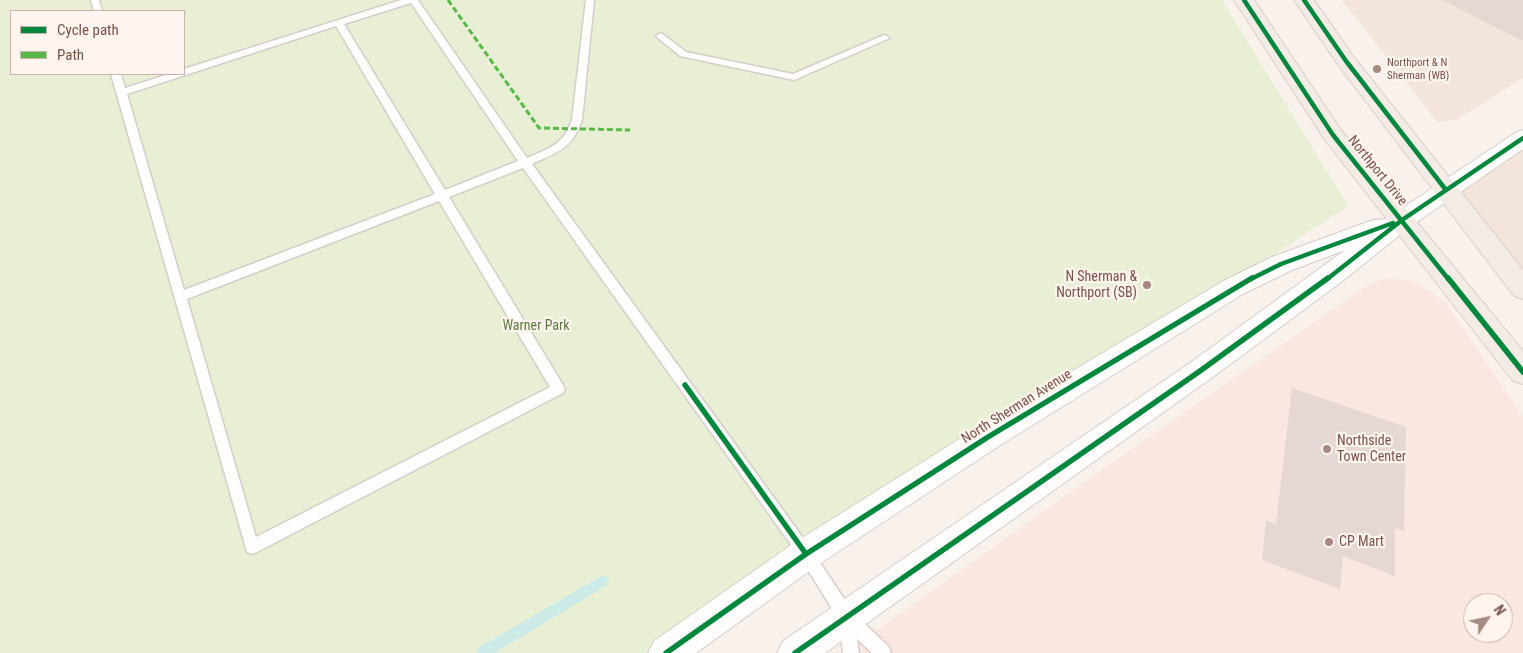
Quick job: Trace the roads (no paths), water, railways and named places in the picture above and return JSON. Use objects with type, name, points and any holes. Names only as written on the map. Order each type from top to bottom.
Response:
[{"type":"main road","name":"Northport Drive","points":[[1244,0],[1333,135],[1523,372]]},
{"type":"main road","points":[[1304,0],[1346,61],[1523,289]]},
{"type":"street","name":"North Sherman Avenue","points":[[795,653],[1332,276],[1402,220],[1523,138]]},
{"type":"street","name":"North Sherman Avenue","points":[[666,653],[806,554],[988,437],[1234,287],[1281,264],[1402,220]]},
{"type":"lane","points":[[185,72],[412,0],[525,163],[806,554],[847,618],[883,653]]},
{"type":"lane","points":[[180,297],[525,163],[565,143],[572,134],[578,120],[590,0]]},
{"type":"lane","points":[[116,75],[252,547],[558,389],[339,23]]},
{"type":"lane","points":[[661,36],[683,54],[794,77],[885,38]]},
{"type":"lane","points":[[122,92],[176,75]]},
{"type":"lane","points":[[847,618],[851,653]]},
{"type":"waterway","points":[[483,653],[603,581]]},
{"type":"place","name":"Northport & N Sherman (WB)","points":[[1377,69]]},
{"type":"place","name":"N Sherman & Northport (SB)","points":[[1147,285]]},
{"type":"place","name":"Northside Town Center","points":[[1327,449]]},
{"type":"place","name":"CP Mart","points":[[1329,542]]},
{"type":"park label","name":"Warner Park","points":[[536,326]]}]
